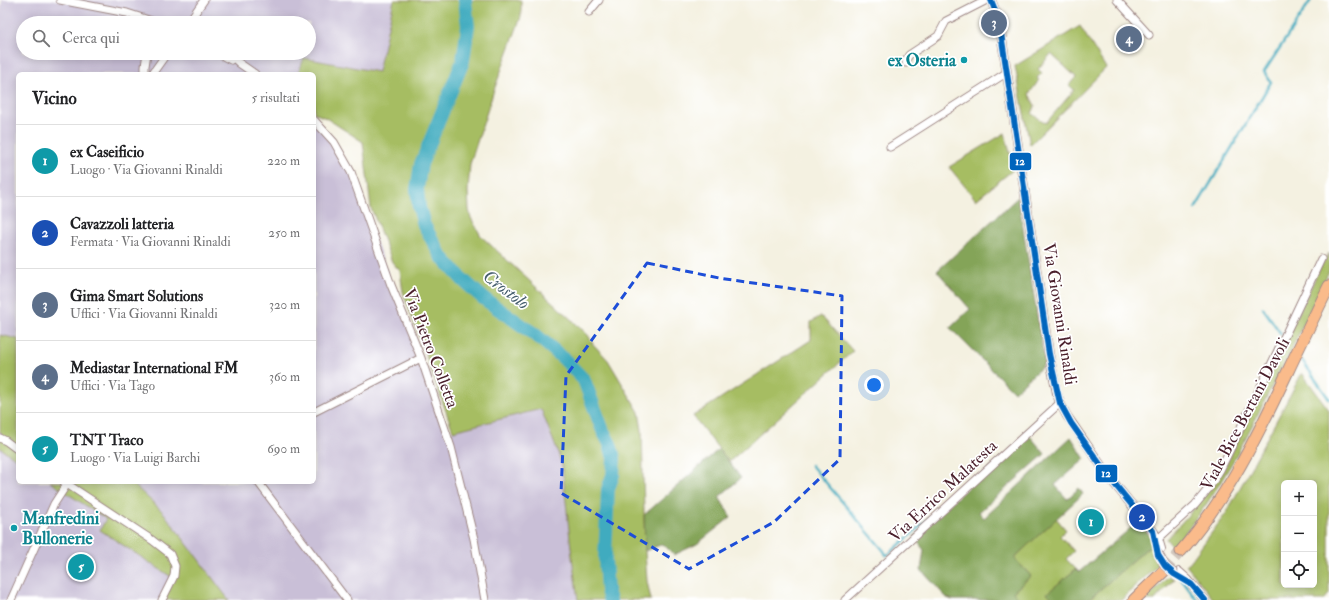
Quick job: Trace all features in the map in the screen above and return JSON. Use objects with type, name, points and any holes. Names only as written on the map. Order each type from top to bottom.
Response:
[{"type":"highway","name":"Viale Bice Bertani Davoli","points":[[1181,551],[1206,520],[1236,475],[1266,418],[1329,286]]},
{"type":"highway","points":[[1134,600],[1164,571]]},
{"type":"street","points":[[60,0],[136,16]]},
{"type":"street","points":[[195,16],[204,0]]},
{"type":"street","points":[[588,12],[599,0]]},
{"type":"street","points":[[906,63],[909,55],[938,36],[946,21],[987,0]]},
{"type":"street","name":"Via Giovanni Rinaldi","points":[[991,0],[999,20],[1049,354],[1054,382],[1060,403],[1075,429],[1153,531],[1158,539],[1159,550]]},
{"type":"street","points":[[1117,0],[1149,35]]},
{"type":"street","points":[[145,60],[145,72]]},
{"type":"street","points":[[153,72],[162,60]]},
{"type":"street","points":[[232,60],[239,63]]},
{"type":"street","points":[[236,60],[252,72]]},
{"type":"street","points":[[890,147],[1006,73]]},
{"type":"street","name":"Via Pietro Colletta","points":[[316,122],[334,142],[351,172],[392,285],[422,358],[451,447],[474,539],[485,600]]},
{"type":"street","points":[[1158,539],[1198,502],[1209,488],[1222,466],[1321,259]]},
{"type":"street","points":[[316,411],[422,358]]},
{"type":"street","name":"Via Errico Malatesta","points":[[845,600],[1060,403]]},
{"type":"street","points":[[0,438],[16,448]]},
{"type":"street","points":[[11,600],[64,484]]},
{"type":"street","points":[[67,484],[152,540],[170,554],[176,566],[174,576],[162,600]]},
{"type":"street","points":[[260,484],[347,600]]},
{"type":"street","name":"Via Giovanni Rinaldi","points":[[1153,531],[1159,550],[1177,574],[1188,580],[1205,600]]},
{"type":"highlighted area","points":[[647,263],[719,278],[842,296],[840,459],[774,522],[689,569],[561,493],[566,376]]},
{"type":"shaded area","points":[[2,0],[394,0],[378,72],[315,60],[316,60],[316,16],[16,16],[16,60],[303,60],[299,72],[16,72],[16,484],[316,484],[316,123],[351,172],[446,433],[541,408],[558,450],[588,495],[593,600],[0,600],[0,14]]},
{"type":"green space","points":[[394,0],[521,0],[521,17],[494,90],[470,164],[468,191],[469,210],[471,218],[481,236],[588,335],[593,344],[608,360],[639,412],[642,430],[645,551],[647,581],[651,600],[578,600],[562,465],[541,409],[453,431],[403,292],[400,271],[392,262],[371,208],[363,142],[326,118],[316,114],[316,72],[299,72],[303,60],[315,60],[378,72]]},
{"type":"green space","points":[[1080,26],[1106,68],[1030,145],[1015,66]],"holes":[[[1051,54],[1076,77],[1069,85],[1074,90],[1046,123],[1032,114],[1035,106],[1029,94],[1039,80],[1037,78],[1042,73],[1038,69]]]},
{"type":"green space","points":[[1005,133],[1014,169],[976,200],[949,167]]},
{"type":"green space","points":[[1018,197],[1045,364],[1014,392],[950,328],[970,309],[937,271]]},
{"type":"green space","points":[[1329,253],[1329,271],[1284,365],[1280,370],[1245,439],[1205,506],[1173,547],[1166,539],[1199,503],[1214,484],[1227,463],[1320,268]]},
{"type":"green space","points":[[821,316],[853,351],[729,462],[693,416],[811,340],[811,322]]},
{"type":"green space","points":[[0,335],[16,339],[16,459],[0,448]]},
{"type":"green space","points":[[1302,373],[1329,410],[1329,594],[1324,600],[1214,600],[1186,565],[1190,562],[1227,512]]},
{"type":"green space","points":[[1030,436],[1045,454],[979,512],[984,518],[1071,437],[1085,459],[1055,485],[1067,499],[1079,488],[1083,494],[1014,558],[1031,576],[1013,592],[1020,600],[953,600],[947,598],[921,570],[924,550],[914,537],[976,480]]},
{"type":"green space","points":[[719,449],[741,478],[719,497],[731,517],[697,544],[674,555],[663,544],[645,551],[644,515]]},
{"type":"green space","points":[[53,484],[133,484],[163,512],[229,600],[165,600],[173,578],[100,530],[106,519]]},
{"type":"green space","points":[[1056,518],[1066,530],[1060,536],[1074,551],[1066,559],[1076,569],[1048,593],[1054,600],[1020,600],[1012,592],[1031,576],[1014,558]]},
{"type":"green space","points":[[1139,521],[1151,537],[1152,544],[1088,600],[1054,600],[1047,593],[1076,569],[1079,572]]},
{"type":"green space","points":[[1152,544],[1158,565],[1122,600],[1088,600]]},
{"type":"green space","points":[[1169,576],[1174,579],[1155,600],[1145,600]]},
{"type":"waterway","name":"Crostolo","points":[[465,0],[468,26],[463,61],[421,164],[417,189],[419,207],[424,225],[441,256],[463,280],[483,298],[537,336],[563,358],[584,380],[603,431],[610,444],[614,458],[613,475],[608,489],[605,559],[607,591],[610,600]]},
{"type":"waterway","points":[[1195,209],[1271,82],[1264,72],[1311,0]]},
{"type":"waterway","points":[[1263,308],[1281,334]]},
{"type":"waterway","points":[[1302,360],[1329,399]]},
{"type":"waterway","points":[[811,465],[886,555],[934,514]]},
{"type":"waterway","points":[[1179,576],[1197,600]]},
{"type":"tunnel","points":[[1164,571],[1181,551]]},
{"type":"transit line","name":"12","points":[[991,0],[999,20],[1049,354],[1060,403],[1071,423],[1109,477],[1153,531],[1158,555],[1165,566],[1174,574],[1191,584],[1205,600]]},
{"type":"place","name":"Gima Smart Solutions","points":[[994,23]]},
{"type":"place","name":"Mediastar International FM","points":[[1129,39]]},
{"type":"place","name":"ex Osteria","points":[[964,60]]},
{"type":"place","name":"Cavazzoli latteria","points":[[1142,517]]},
{"type":"place","name":"ex Caseificio","points":[[1091,522]]},
{"type":"place","name":"Manfredini Bullonerie","points":[[14,528]]},
{"type":"place","name":"TNT Traco","points":[[81,567]]}]
